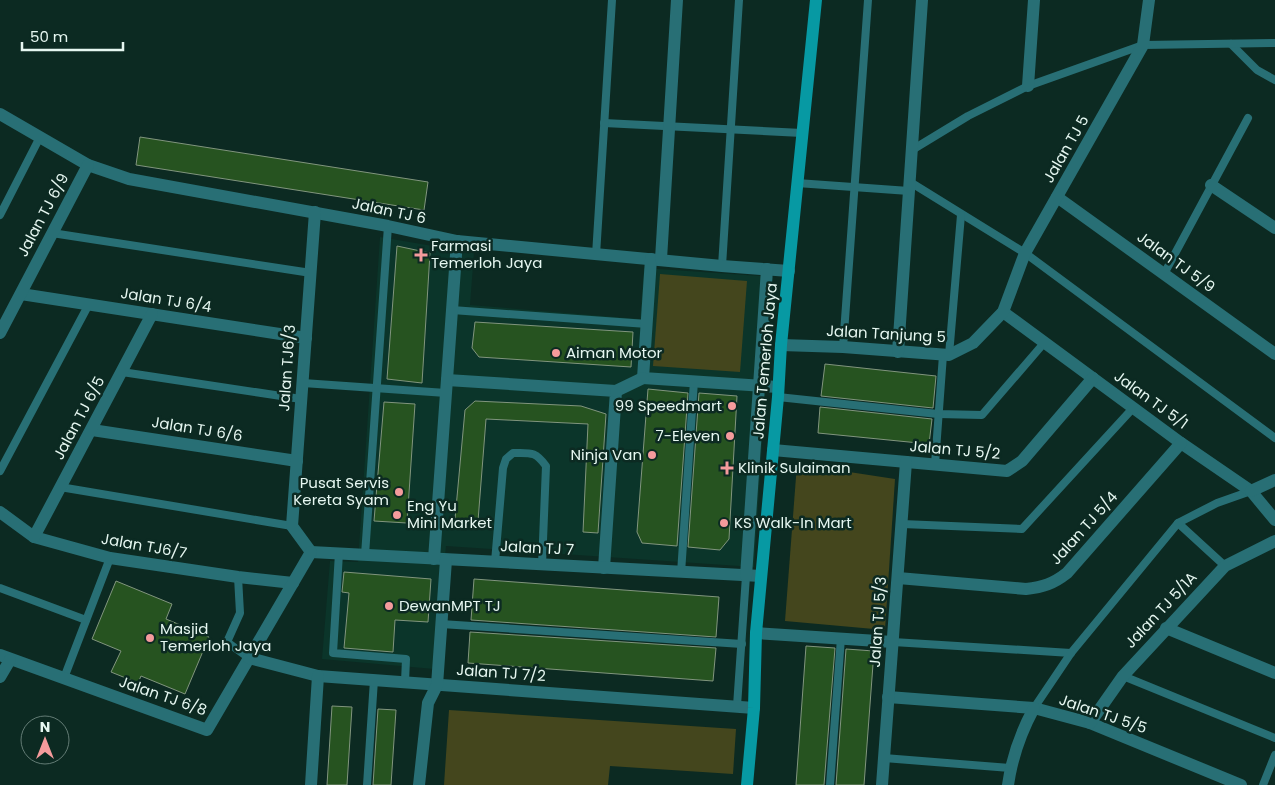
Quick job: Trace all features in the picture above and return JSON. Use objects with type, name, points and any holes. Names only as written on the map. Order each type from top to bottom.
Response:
[{"type":"street","points":[[643,378],[647,324],[656,259],[669,127],[677,0]]},
{"type":"street","name":"Jalan Temerloh Jaya","points":[[747,785],[754,708],[760,576],[816,0]]},
{"type":"street","points":[[898,352],[922,0]]},
{"type":"street","points":[[1028,86],[1034,0]]},
{"type":"street","name":"Jalan TJ 5","points":[[1003,312],[1025,253],[1143,45],[1149,0]]},
{"type":"street","name":"Jalan TJ 6","points":[[0,114],[88,165],[129,179],[388,226],[457,242],[789,271]]},
{"type":"street","name":"Jalan TJ 6/9","points":[[0,333],[88,165]]},
{"type":"street","points":[[1211,185],[1275,228]]},
{"type":"street","name":"Jalan TJ 5/9","points":[[1057,197],[1275,354]]},
{"type":"street","name":"Jalan TJ6/3","points":[[292,526],[315,212]]},
{"type":"street","points":[[419,785],[428,703],[437,685],[441,624],[440,559],[446,393],[457,242]]},
{"type":"street","points":[[746,576],[767,269]]},
{"type":"street","name":"Jalan TJ 6/4","points":[[21,294],[306,338]]},
{"type":"street","name":"Jalan Tanjung 5","points":[[781,345],[843,347],[946,355],[974,343],[1003,312]]},
{"type":"street","name":"Jalan TJ 5/1","points":[[1003,312],[1251,491],[1275,520]]},
{"type":"street","name":"Jalan TJ 6/5","points":[[34,537],[152,314]]},
{"type":"street","points":[[447,380],[616,391],[643,378],[759,386],[778,392]]},
{"type":"street","name":"Jalan TJ 5/2","points":[[773,450],[1007,471],[1022,460],[1092,378]]},
{"type":"street","points":[[604,568],[616,391]]},
{"type":"street","name":"Jalan TJ 6/6","points":[[92,430],[297,461]]},
{"type":"street","name":"Jalan TJ 5/4","points":[[898,578],[1026,589],[1055,582],[1066,573],[1181,442]]},
{"type":"street","name":"Jalan TJ 5/3","points":[[882,785],[906,462]]},
{"type":"street","points":[[1251,491],[1275,480]]},
{"type":"street","name":"Jalan TJ6/7","points":[[0,512],[34,537],[110,558],[238,578],[292,583]]},
{"type":"street","points":[[292,526],[311,552]]},
{"type":"street","name":"Jalan TJ 5/1A","points":[[1090,723],[1123,676],[1225,566],[1275,541]]},
{"type":"street","name":"Jalan TJ 7","points":[[311,552],[760,576]]},
{"type":"street","name":"Jalan TJ 6/8","points":[[5,658],[207,730],[311,552]]},
{"type":"street","points":[[1166,628],[1275,673]]},
{"type":"street","points":[[756,633],[892,642]]},
{"type":"street","points":[[0,677],[5,658]]},
{"type":"street","name":"Jalan TJ 7/2","points":[[249,658],[318,676],[754,708]]},
{"type":"street","points":[[311,785],[318,676]]},
{"type":"street","name":"Jalan TJ 5/5","points":[[888,697],[1034,708],[1090,723],[1241,785]]},
{"type":"street","points":[[1008,785],[1010,768],[1018,741],[1034,708]]},
{"type":"lane","points":[[596,255],[612,0]]},
{"type":"lane","points":[[722,266],[739,0]]},
{"type":"lane","points":[[843,347],[868,0]]},
{"type":"lane","points":[[912,150],[968,116],[1028,86],[1143,45],[1275,43]]},
{"type":"lane","points":[[1231,44],[1257,70],[1275,80]]},
{"type":"lane","points":[[1164,274],[1248,118]]},
{"type":"lane","points":[[604,123],[731,131],[802,133]]},
{"type":"lane","points":[[0,215],[40,137]]},
{"type":"lane","points":[[797,182],[855,187],[910,187],[1025,253],[1275,438]]},
{"type":"lane","points":[[935,464],[938,414],[961,215]]},
{"type":"lane","points":[[365,554],[388,226]]},
{"type":"lane","points":[[52,233],[311,273]]},
{"type":"lane","points":[[0,471],[89,304]]},
{"type":"lane","points":[[452,310],[647,324]]},
{"type":"lane","points":[[778,392],[938,414],[982,415],[1044,343]]},
{"type":"lane","points":[[122,372],[301,399]]},
{"type":"lane","points":[[681,572],[694,381]]},
{"type":"lane","points":[[303,383],[446,393]]},
{"type":"lane","points":[[902,524],[1022,529],[1134,407]]},
{"type":"lane","points":[[494,562],[503,468],[506,459],[513,453],[534,453],[546,466],[542,565]]},
{"type":"lane","points":[[60,488],[292,526]]},
{"type":"lane","points":[[1034,708],[1071,653],[1178,523],[1217,502],[1251,491]]},
{"type":"lane","points":[[1178,523],[1225,566]]},
{"type":"lane","points":[[339,553],[333,653],[406,659],[405,682]]},
{"type":"lane","points":[[64,678],[110,558]]},
{"type":"lane","points":[[738,706],[746,576]]},
{"type":"lane","points":[[238,578],[240,613],[227,642],[249,658]]},
{"type":"lane","points":[[0,588],[86,620]]},
{"type":"lane","points":[[441,624],[742,644]]},
{"type":"lane","points":[[830,785],[842,638]]},
{"type":"lane","points":[[892,642],[1071,653]]},
{"type":"lane","points":[[1123,676],[1275,738]]},
{"type":"lane","points":[[367,785],[374,680]]},
{"type":"lane","points":[[1263,785],[1275,755]]},
{"type":"lane","points":[[884,758],[1010,768]]},
{"type":"shaded area","points":[[380,237],[474,253],[470,305],[640,319],[644,268],[773,277],[754,567],[446,546],[434,669],[322,659],[330,561],[358,562]]},
{"type":"shaded area","points":[[660,274],[747,281],[740,372],[653,366]]},
{"type":"shaded area","points":[[797,464],[895,479],[885,630],[785,621]]},
{"type":"shaded area","points":[[449,710],[736,729],[733,774],[610,766],[608,785],[444,785]]},
{"type":"building","points":[[140,137],[428,182],[424,210],[136,165]]},
{"type":"building","points":[[397,246],[430,253],[422,383],[387,379]]},
{"type":"building","points":[[475,322],[633,332],[631,367],[479,357],[472,348]]},
{"type":"building","points":[[825,364],[936,376],[933,408],[821,396]]},
{"type":"building","points":[[648,389],[688,393],[677,546],[642,543],[637,532]]},
{"type":"building","points":[[699,393],[737,396],[729,539],[720,550],[688,547]]},
{"type":"building","points":[[475,401],[581,406],[606,414],[598,533],[583,532],[588,424],[486,419],[478,521],[455,519],[465,410]]},
{"type":"building","points":[[384,402],[415,404],[407,523],[374,521]]},
{"type":"building","points":[[820,407],[932,419],[929,444],[818,433]]},
{"type":"building","name":"DewanMPT TJ","points":[[344,572],[431,579],[428,622],[395,620],[393,652],[344,648],[349,593],[342,592]]},
{"type":"building","points":[[474,579],[719,597],[716,637],[471,620]]},
{"type":"building","name":"Masjid Temerloh Jaya","points":[[116,581],[172,604],[166,619],[209,637],[185,694],[141,676],[138,683],[111,672],[121,651],[92,639]]},
{"type":"building","points":[[470,632],[716,648],[713,681],[468,663]]},
{"type":"building","points":[[806,646],[835,648],[824,785],[796,785]]},
{"type":"building","points":[[846,649],[874,651],[864,785],[836,785]]},
{"type":"building","points":[[332,706],[352,707],[347,785],[327,785]]},
{"type":"building","points":[[378,709],[396,710],[391,785],[373,785]]},
{"type":"place","name":"Farmasi Temerloh Jaya","points":[[421,255]]},
{"type":"place","name":"Aiman Motor","points":[[556,353]]},
{"type":"place","name":"99 Speedmart","points":[[732,406]]},
{"type":"place","name":"7-Eleven","points":[[730,436]]},
{"type":"place","name":"Ninja Van","points":[[652,455]]},
{"type":"place","name":"Klinik Sulaiman","points":[[727,468]]},
{"type":"place","name":"Pusat Servis Kereta Syam","points":[[399,492]]},
{"type":"place","name":"Eng Yu Mini Market","points":[[397,515]]},
{"type":"place","name":"KS Walk-In Mart","points":[[724,523]]},
{"type":"place","name":"DewanMPT TJ","points":[[389,606]]},
{"type":"place","name":"Masjid Temerloh Jaya","points":[[150,638]]}]
